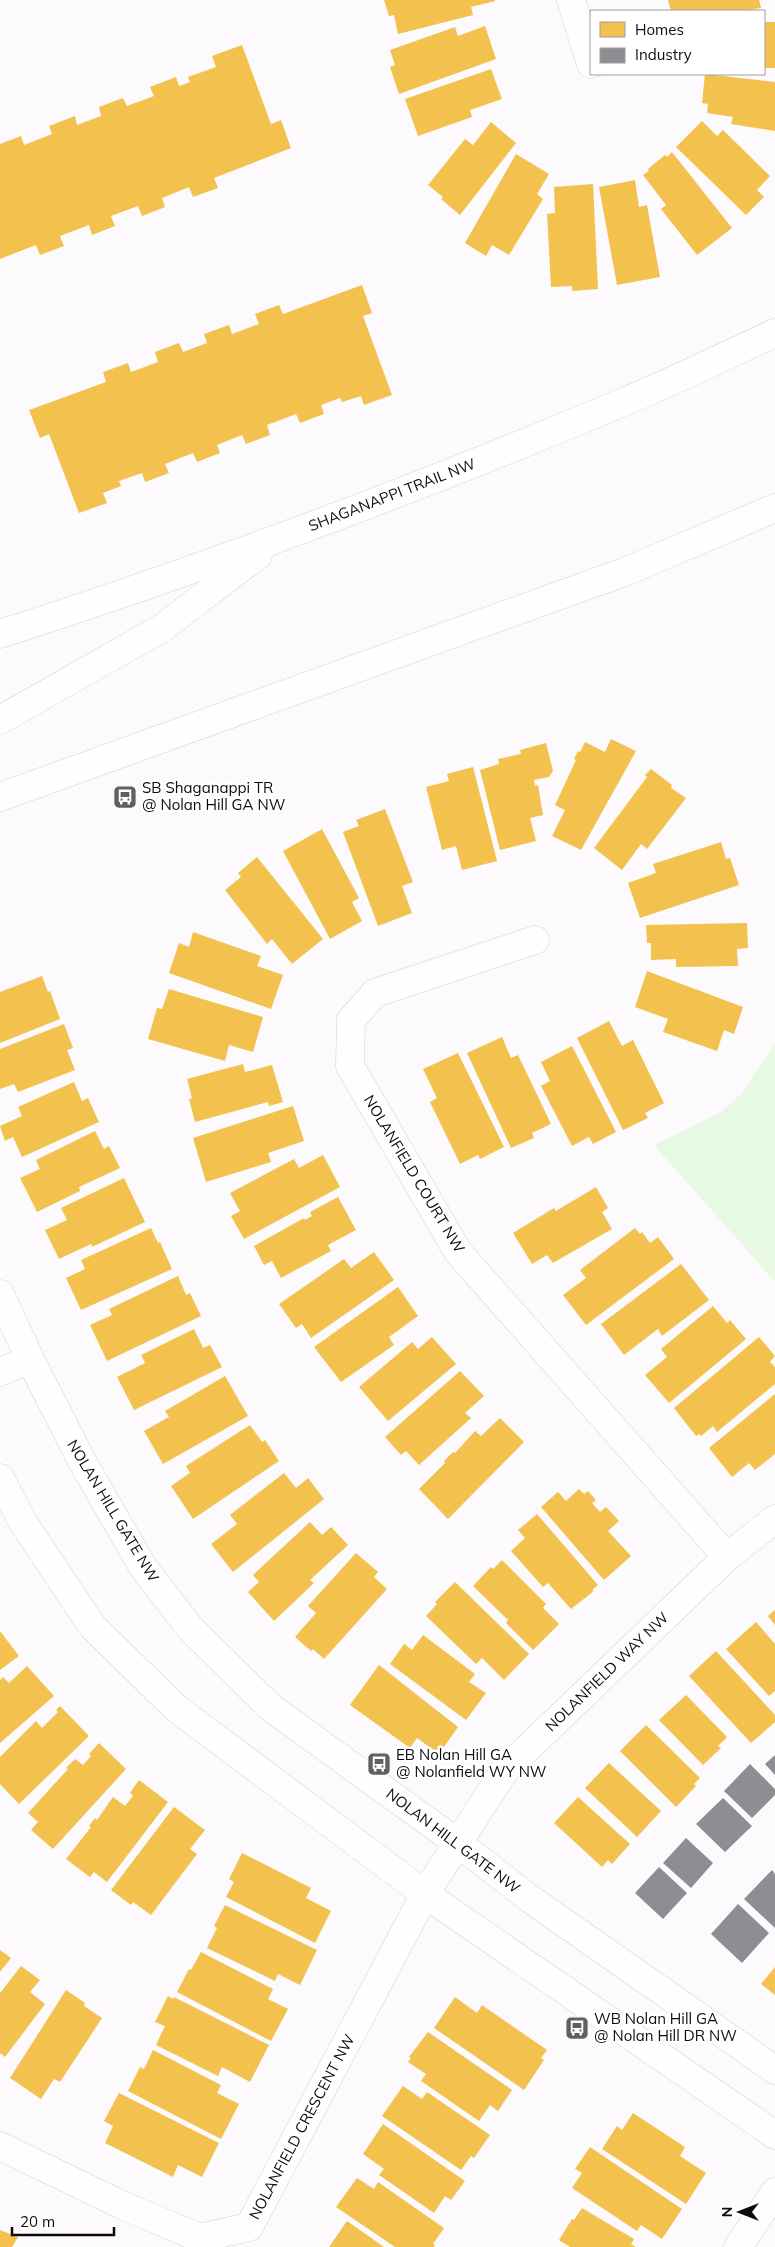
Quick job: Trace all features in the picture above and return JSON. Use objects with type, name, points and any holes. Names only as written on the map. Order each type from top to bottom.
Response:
[{"type":"street","points":[[571,0],[590,61]]},
{"type":"street","name":"SHAGANAPPI TRAIL NW","points":[[0,634],[124,594],[279,539],[621,404],[775,333]]},
{"type":"street","points":[[0,797],[626,571],[775,508]]},
{"type":"street","points":[[0,720],[162,628],[279,539]]},
{"type":"street","name":"NOLANFIELD COURT NW","points":[[535,940],[375,992],[351,1020],[350,1066],[458,1252],[727,1557]]},
{"type":"street","name":"NOLAN HILL GATE NW","points":[[0,1294],[82,1464],[143,1567],[190,1628],[270,1707],[459,1844],[532,1901],[775,2070]]},
{"type":"street","points":[[0,1372],[30,1359]]},
{"type":"street","points":[[0,1478],[21,1519],[93,1627],[177,1709],[425,1894],[775,2135]]},
{"type":"street","name":"NOLANFIELD WAY NW","points":[[459,1844],[505,1770],[727,1557],[775,1519]]},
{"type":"street","name":"NOLANFIELD CRESCENT NW","points":[[0,2146],[124,2206],[200,2238],[249,2227],[425,1894],[459,1844]]},
{"type":"street","points":[[738,2247],[775,2192]]},
{"type":"green space","points":[[775,1044],[775,1282],[654,1145],[721,1112],[741,1094]]},
{"type":"building: Homes","points":[[384,0],[495,1],[471,7],[473,15],[398,34],[394,15],[389,16]]},
{"type":"building: Homes","points":[[668,0],[759,0],[761,8],[748,10],[671,10]]},
{"type":"building: Homes","points":[[765,22],[775,22],[775,68],[765,68]]},
{"type":"building: Homes","points":[[485,26],[496,59],[399,94],[390,67],[395,65],[390,50],[455,27],[458,36]]},
{"type":"building: Homes","points":[[242,45],[271,124],[281,120],[291,148],[214,178],[218,188],[193,197],[189,187],[162,198],[165,207],[142,216],[138,206],[111,216],[115,226],[92,235],[89,225],[60,236],[64,246],[40,255],[36,245],[0,259],[0,144],[21,136],[24,145],[52,134],[49,126],[75,116],[77,125],[101,116],[99,107],[123,98],[127,106],[154,96],[150,87],[176,77],[179,86],[190,82],[188,77],[216,67],[212,56]]},
{"type":"building: Homes","points":[[491,69],[502,99],[470,110],[472,117],[418,136],[405,99]]},
{"type":"building: Homes","points":[[705,75],[775,82],[775,131],[731,124],[733,117],[707,113],[708,104],[702,103]]},
{"type":"building: Homes","points":[[702,121],[717,136],[723,130],[770,176],[757,190],[764,197],[746,215],[676,147]]},
{"type":"building: Homes","points":[[491,122],[516,143],[460,215],[441,199],[443,197],[428,185],[465,139],[473,145]]},
{"type":"building: Homes","points":[[672,152],[732,228],[697,255],[661,209],[666,205],[643,175],[665,155],[667,157]]},
{"type":"building: Homes","points":[[516,154],[549,174],[537,194],[543,199],[509,255],[492,245],[486,256],[465,243]]},
{"type":"building: Homes","points":[[635,180],[639,207],[647,205],[660,277],[617,285],[599,187]]},
{"type":"building: Homes","points":[[593,184],[598,289],[572,291],[572,286],[551,287],[547,214],[555,213],[554,187]]},
{"type":"building: Homes","points":[[362,285],[372,313],[363,316],[392,395],[364,405],[361,396],[342,402],[340,398],[321,405],[324,414],[300,423],[296,414],[267,425],[270,435],[246,444],[242,435],[217,445],[220,453],[197,462],[193,453],[165,464],[169,473],[145,482],[142,473],[119,481],[121,486],[103,493],[107,503],[79,513],[49,434],[40,438],[29,410],[106,382],[103,372],[128,363],[131,372],[158,362],[155,352],[179,343],[183,352],[207,343],[204,334],[229,325],[232,334],[259,324],[255,314],[279,305],[283,314]]},
{"type":"building: Homes","points":[[611,739],[636,751],[581,850],[552,836],[565,810],[555,805],[576,760],[574,759],[585,742],[605,752]]},
{"type":"building: Homes","points":[[546,743],[553,771],[549,777],[534,780],[535,786],[538,785],[543,815],[530,818],[536,841],[500,850],[480,770],[499,764],[498,759],[521,754],[520,750]]},
{"type":"building: Homes","points":[[473,767],[497,861],[462,870],[456,846],[442,850],[426,787],[449,781],[447,774]]},
{"type":"building: Homes","points":[[651,769],[672,785],[671,788],[686,798],[647,849],[641,844],[622,870],[594,848]]},
{"type":"building: Homes","points":[[385,809],[413,882],[402,886],[412,913],[378,926],[343,832],[359,826],[356,820]]},
{"type":"building: Homes","points":[[322,829],[359,898],[352,902],[362,921],[330,939],[283,851]]},
{"type":"building: Homes","points":[[721,842],[726,859],[730,858],[739,885],[640,918],[628,883],[656,873],[653,864]]},
{"type":"building: Homes","points":[[257,857],[323,939],[292,964],[272,939],[267,944],[225,890],[241,877],[238,873]]},
{"type":"building: Homes","points":[[747,923],[748,948],[737,949],[738,966],[676,967],[676,959],[651,960],[651,943],[647,943],[646,925]]},
{"type":"building: Homes","points":[[193,932],[261,956],[257,966],[283,975],[271,1009],[169,973],[179,943],[189,947]]},
{"type":"building: Homes","points":[[647,971],[743,1007],[734,1034],[724,1030],[717,1051],[663,1032],[668,1019],[635,1007]]},
{"type":"building: Homes","points":[[42,976],[48,992],[50,991],[60,1019],[0,1043],[0,992]]},
{"type":"building: Homes","points":[[169,989],[263,1017],[253,1052],[229,1045],[225,1061],[148,1039],[157,1008],[162,1009]]},
{"type":"building: Homes","points":[[609,1021],[622,1046],[633,1040],[664,1103],[645,1113],[648,1118],[623,1130],[577,1038]]},
{"type":"building: Homes","points":[[64,1024],[73,1048],[67,1050],[75,1070],[18,1092],[14,1084],[0,1089],[0,1049]]},
{"type":"building: Homes","points":[[502,1037],[511,1058],[518,1055],[551,1124],[532,1133],[534,1138],[511,1148],[467,1053]]},
{"type":"building: Homes","points":[[572,1046],[616,1132],[593,1144],[589,1137],[572,1146],[541,1086],[550,1081],[541,1062]]},
{"type":"building: Homes","points":[[458,1053],[504,1147],[480,1159],[478,1155],[460,1164],[430,1102],[437,1098],[423,1069]]},
{"type":"building: Homes","points":[[243,1064],[245,1072],[272,1065],[283,1102],[269,1106],[268,1102],[195,1122],[189,1099],[192,1098],[187,1079]]},
{"type":"building: Homes","points":[[74,1082],[82,1101],[88,1098],[99,1122],[22,1157],[13,1137],[5,1141],[0,1126],[22,1116],[18,1107]]},
{"type":"building: Homes","points":[[293,1106],[304,1141],[268,1153],[271,1162],[206,1182],[193,1138]]},
{"type":"building: Homes","points":[[95,1131],[104,1149],[109,1146],[120,1168],[79,1187],[80,1191],[37,1212],[20,1178],[40,1169],[36,1160]]},
{"type":"building: Homes","points":[[323,1155],[340,1187],[244,1239],[231,1216],[240,1211],[230,1193],[294,1159],[299,1168]]},
{"type":"building: Homes","points":[[124,1178],[145,1222],[92,1247],[91,1244],[59,1259],[45,1230],[67,1220],[61,1208]]},
{"type":"building: Homes","points":[[596,1187],[608,1208],[602,1212],[612,1229],[553,1263],[547,1255],[532,1264],[513,1233],[554,1208],[556,1211]]},
{"type":"building: Homes","points":[[338,1197],[356,1230],[328,1245],[331,1251],[281,1278],[272,1261],[264,1265],[254,1246],[304,1218],[305,1220],[312,1216],[310,1212]]},
{"type":"building: Homes","points":[[151,1228],[158,1243],[160,1242],[172,1269],[81,1310],[66,1278],[85,1269],[81,1260]]},
{"type":"building: Homes","points":[[635,1228],[640,1234],[642,1232],[650,1243],[658,1237],[674,1259],[586,1325],[563,1295],[586,1278],[580,1270]]},
{"type":"building: Homes","points":[[374,1252],[394,1280],[311,1338],[302,1324],[296,1328],[279,1304],[344,1259],[351,1268]]},
{"type":"building: Homes","points":[[681,1264],[709,1300],[662,1336],[658,1329],[624,1355],[601,1324]]},
{"type":"building: Homes","points":[[178,1276],[186,1295],[190,1293],[201,1316],[107,1361],[90,1325],[112,1315],[109,1309]]},
{"type":"building: Homes","points":[[398,1287],[418,1316],[389,1337],[394,1345],[341,1382],[314,1347]]},
{"type":"building: Homes","points":[[713,1306],[727,1323],[730,1320],[746,1339],[669,1403],[645,1375],[667,1357],[661,1349]]},
{"type":"building: Homes","points":[[194,1329],[203,1348],[210,1345],[222,1367],[134,1410],[117,1377],[145,1363],[141,1355]]},
{"type":"building: Homes","points":[[432,1337],[456,1364],[388,1421],[359,1387],[412,1342],[418,1349]]},
{"type":"building: Homes","points":[[759,1337],[775,1356],[770,1362],[775,1367],[775,1384],[717,1432],[713,1426],[701,1436],[699,1434],[696,1436],[674,1408]]},
{"type":"building: Homes","points":[[460,1371],[484,1396],[465,1413],[471,1418],[419,1465],[406,1451],[401,1455],[385,1437]]},
{"type":"building: Homes","points":[[225,1376],[248,1416],[163,1464],[144,1431],[169,1417],[165,1411]]},
{"type":"building: Homes","points":[[775,1394],[775,1454],[755,1470],[749,1463],[732,1477],[709,1448]]},
{"type":"building: Homes","points":[[500,1418],[524,1442],[448,1519],[419,1489],[475,1431],[481,1436]]},
{"type":"building: Homes","points":[[250,1425],[262,1442],[265,1440],[279,1461],[193,1519],[171,1486],[190,1473],[186,1466]]},
{"type":"building: Homes","points":[[284,1473],[296,1488],[308,1478],[324,1499],[233,1572],[211,1544],[237,1524],[230,1515]]},
{"type":"building: Homes","points":[[579,1489],[584,1494],[588,1491],[596,1500],[592,1503],[600,1512],[606,1507],[619,1521],[608,1531],[631,1556],[604,1580],[541,1507],[558,1492],[566,1501]]},
{"type":"building: Homes","points":[[537,1514],[598,1585],[592,1590],[594,1591],[571,1609],[548,1583],[543,1587],[511,1551],[525,1538],[518,1530]]},
{"type":"building: Homes","points":[[310,1522],[322,1535],[331,1527],[348,1545],[310,1580],[314,1583],[274,1621],[248,1592],[259,1582],[253,1575]]},
{"type":"building: Homes","points":[[356,1553],[378,1572],[374,1577],[387,1589],[324,1659],[295,1637],[316,1613],[308,1606]]},
{"type":"building: Homes","points":[[502,1560],[546,1604],[543,1608],[559,1624],[533,1650],[506,1623],[508,1620],[473,1586],[491,1567],[493,1569]]},
{"type":"building: Homes","points":[[455,1582],[529,1654],[504,1680],[482,1658],[476,1664],[426,1616],[437,1604],[435,1602]]},
{"type":"building: Homes","points":[[775,1610],[775,1625],[768,1616]]},
{"type":"building: Homes","points":[[756,1622],[775,1644],[775,1691],[769,1696],[726,1649]]},
{"type":"building: Homes","points":[[0,1631],[19,1656],[0,1670]]},
{"type":"building: Homes","points":[[423,1635],[475,1674],[469,1682],[486,1693],[466,1720],[390,1664],[404,1644],[412,1650]]},
{"type":"building: Homes","points":[[716,1651],[775,1715],[775,1722],[751,1743],[689,1676]]},
{"type":"building: Homes","points":[[379,1665],[458,1727],[439,1754],[417,1738],[410,1748],[350,1705]]},
{"type":"building: Homes","points":[[27,1666],[54,1696],[0,1743],[0,1680],[3,1677],[9,1683]]},
{"type":"building: Homes","points":[[686,1695],[727,1737],[718,1746],[721,1748],[703,1765],[659,1720]]},
{"type":"building: Homes","points":[[60,1706],[89,1736],[19,1804],[0,1784],[0,1757],[36,1721],[42,1728],[58,1712],[56,1710]]},
{"type":"building: Homes","points":[[646,1725],[700,1778],[694,1784],[696,1786],[676,1807],[620,1751]]},
{"type":"building: Homes","points":[[99,1743],[126,1769],[53,1849],[31,1830],[38,1822],[28,1813],[75,1759],[83,1765],[91,1756],[89,1754]]},
{"type":"building: Homes","points":[[609,1763],[661,1811],[637,1837],[585,1788]]},
{"type":"building: Homes","points":[[139,1780],[168,1802],[107,1882],[94,1872],[90,1877],[66,1859],[91,1827],[89,1826],[95,1818],[97,1820],[113,1797],[125,1806],[133,1796],[130,1793]]},
{"type":"building: Homes","points":[[578,1797],[630,1844],[612,1864],[608,1860],[602,1867],[554,1823]]},
{"type":"building: Homes","points":[[174,1807],[205,1830],[190,1849],[197,1854],[151,1915],[133,1902],[131,1905],[111,1890]]},
{"type":"building: Homes","points":[[242,1853],[311,1888],[306,1898],[331,1911],[315,1943],[226,1897],[234,1882],[229,1879]]},
{"type":"building: Homes","points":[[225,1905],[317,1950],[300,1985],[278,1974],[275,1981],[207,1948],[217,1928],[214,1926]]},
{"type":"building: Homes","points":[[0,1950],[11,1958],[0,1972]]},
{"type":"building: Homes","points":[[201,1952],[273,1989],[268,1999],[288,2009],[271,2041],[177,1992],[189,1969],[191,1970]]},
{"type":"building: Homes","points":[[21,1966],[40,1980],[30,1992],[45,2004],[5,2057],[0,2053],[0,1993]]},
{"type":"building: Homes","points":[[775,1967],[775,1995],[761,1984]]},
{"type":"building: Homes","points":[[66,1990],[85,2003],[84,2006],[102,2018],[60,2082],[54,2079],[41,2099],[10,2078]]},
{"type":"building: Homes","points":[[168,1996],[173,1999],[174,1997],[269,2045],[250,2082],[222,2067],[218,2076],[156,2045],[165,2026],[155,2022]]},
{"type":"building: Homes","points":[[455,1997],[477,2013],[482,2005],[547,2050],[541,2058],[544,2060],[524,2090],[434,2028]]},
{"type":"building: Homes","points":[[428,2032],[512,2090],[498,2111],[490,2105],[479,2121],[421,2081],[426,2074],[408,2062],[411,2058],[409,2057]]},
{"type":"building: Homes","points":[[153,2050],[221,2085],[217,2093],[239,2104],[221,2139],[128,2091],[140,2067],[144,2069]]},
{"type":"building: Homes","points":[[403,2086],[422,2099],[427,2092],[490,2135],[474,2158],[471,2156],[461,2170],[382,2116]]},
{"type":"building: Homes","points":[[119,2093],[219,2143],[202,2177],[178,2165],[173,2177],[105,2143],[113,2126],[104,2121]]},
{"type":"building: Homes","points":[[633,2113],[685,2147],[680,2156],[706,2173],[686,2204],[602,2149],[617,2126],[622,2130]]},
{"type":"building: Homes","points":[[383,2124],[465,2181],[451,2200],[445,2196],[434,2213],[379,2175],[384,2169],[363,2154]]},
{"type":"building: Homes","points":[[590,2147],[682,2209],[662,2239],[641,2225],[637,2231],[572,2188],[582,2173],[575,2169]]},
{"type":"building: Homes","points":[[357,2178],[374,2189],[378,2182],[444,2228],[433,2244],[435,2245],[434,2247],[395,2247],[336,2207]]},
{"type":"building: Homes","points":[[582,2208],[634,2239],[631,2244],[636,2247],[570,2247],[559,2240],[572,2219],[574,2220]]},
{"type":"building: Homes","points":[[347,2221],[384,2247],[329,2247]]},
{"type":"building: Homes","points":[[0,2230],[18,2237],[12,2247],[0,2247]]},
{"type":"building: Industry","points":[[775,1755],[775,1775],[765,1764]]},
{"type":"building: Industry","points":[[750,1764],[775,1789],[775,1795],[752,1818],[724,1791]]},
{"type":"building: Industry","points":[[723,1798],[752,1826],[725,1852],[696,1824]]},
{"type":"building: Industry","points":[[686,1838],[713,1863],[691,1888],[663,1863]]},
{"type":"building: Industry","points":[[659,1867],[687,1893],[663,1919],[635,1893]]},
{"type":"building: Industry","points":[[772,1870],[775,1874],[775,1928],[744,1899]]},
{"type":"building: Industry","points":[[738,1904],[769,1933],[742,1963],[711,1934]]},
{"type":"place","name":"SB Shaganappi TR @ Nolan Hill GA NW","points":[[125,797]]},
{"type":"place","name":"EB Nolan Hill GA @ Nolanfield WY NW","points":[[379,1764]]},
{"type":"place","name":"WB Nolan Hill GA @ Nolan Hill DR NW","points":[[577,2028]]}]
